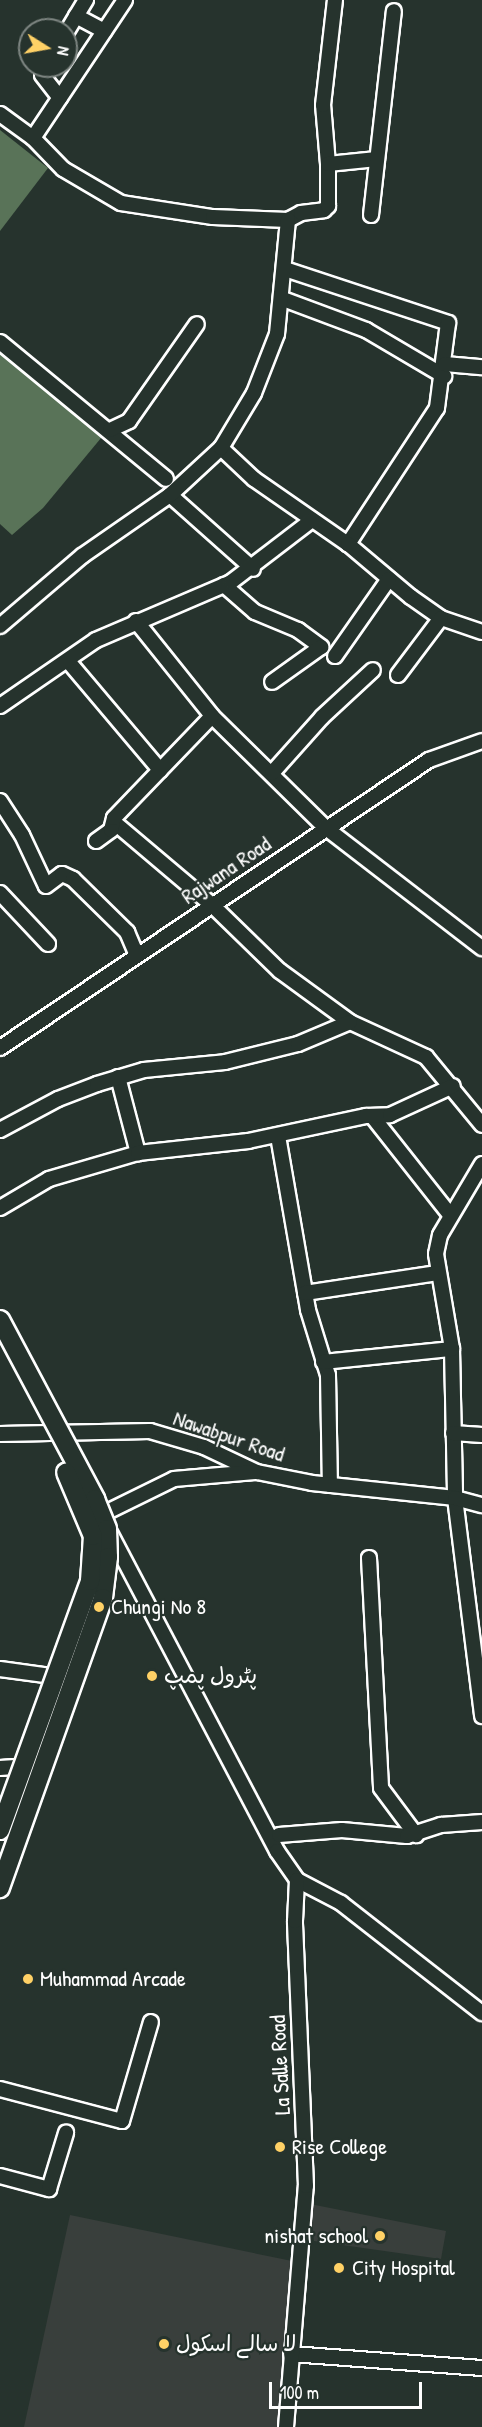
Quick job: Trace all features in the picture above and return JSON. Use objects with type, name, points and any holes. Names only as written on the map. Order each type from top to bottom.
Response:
[{"type":"main road","points":[[0,1320],[105,1513],[108,1557],[103,1598],[0,1888]]},
{"type":"main road","points":[[0,1346],[83,1507],[93,1536],[94,1556],[90,1581],[0,1830]]},
{"type":"street","points":[[86,0],[76,16],[104,31]]},
{"type":"street","points":[[33,138],[125,0]]},
{"type":"street","points":[[0,114],[33,138],[63,169],[121,203],[213,217],[288,220],[327,208],[327,164],[322,105],[334,0]]},
{"type":"street","points":[[371,215],[394,11]]},
{"type":"street","points":[[44,78],[60,98]]},
{"type":"street","points":[[327,164],[377,159]]},
{"type":"street","points":[[0,626],[82,556],[170,495],[221,448],[265,371],[283,299],[288,220]]},
{"type":"street","points":[[285,269],[447,322],[445,370],[437,408],[430,423],[348,544]]},
{"type":"street","points":[[283,299],[366,330],[445,370],[482,367]]},
{"type":"street","points":[[110,430],[129,421],[197,324]]},
{"type":"street","points":[[0,342],[166,478]]},
{"type":"street","points":[[221,448],[254,479],[348,544],[389,579],[441,618],[482,632]]},
{"type":"street","points":[[170,495],[253,569]]},
{"type":"street","points":[[0,706],[96,640],[224,585],[253,569],[312,520]]},
{"type":"street","points":[[335,656],[389,579]]},
{"type":"street","points":[[224,585],[255,612],[298,630],[321,647],[272,682]]},
{"type":"street","points":[[398,675],[441,618]]},
{"type":"street","points":[[136,621],[212,716],[326,828],[482,948]]},
{"type":"street","points":[[68,661],[160,770]]},
{"type":"street","points":[[272,773],[322,717],[373,670]]},
{"type":"street","points":[[212,716],[114,818],[115,823],[211,904],[280,971],[350,1022],[426,1057],[453,1086],[482,1125]]},
{"type":"street","name":"Rajwana Road","points":[[0,1048],[211,904],[429,760],[482,741]]},
{"type":"street","points":[[0,801],[22,835],[46,885],[62,874],[73,879],[127,932],[137,955]]},
{"type":"street","points":[[96,841],[115,823]]},
{"type":"street","points":[[0,893],[48,944]]},
{"type":"street","points":[[0,1130],[58,1099],[118,1077],[144,1070],[225,1062],[298,1044],[350,1022]]},
{"type":"street","points":[[118,1077],[138,1153]]},
{"type":"street","points":[[0,1208],[49,1179],[138,1153],[278,1136],[372,1116],[403,1112],[453,1086]]},
{"type":"street","points":[[372,1116],[451,1216]]},
{"type":"street","points":[[278,1136],[305,1293],[330,1399],[330,1485]]},
{"type":"street","points":[[482,1164],[440,1235],[436,1273],[453,1349],[455,1498],[482,1716]]},
{"type":"street","points":[[305,1293],[436,1273]]},
{"type":"street","points":[[323,1362],[453,1349]]},
{"type":"street","name":"Nawabpur Road","points":[[0,1434],[150,1431],[204,1447],[257,1472],[330,1485],[455,1498],[480,1503]]},
{"type":"street","points":[[453,1433],[482,1435]]},
{"type":"street","points":[[257,1472],[174,1479],[105,1513],[277,1851],[297,1880],[341,1903],[482,2013]]},
{"type":"street","points":[[369,1558],[381,1788],[416,1835]]},
{"type":"street","points":[[0,1670],[51,1676]]},
{"type":"street","points":[[0,1768],[16,1767]]},
{"type":"street","points":[[279,1835],[342,1830],[416,1835],[441,1825],[482,1822]]},
{"type":"street","name":"La Salle Road","points":[[286,2427],[306,2186],[295,1934],[297,1880]]},
{"type":"street","points":[[0,2089],[122,2121],[151,2022]]},
{"type":"street","points":[[0,2176],[49,2188],[66,2133]]},
{"type":"street","points":[[291,2354],[482,2368]]},
{"type":"shaded area","name":"nishat school","points":[[310,2204],[446,2231],[441,2259],[314,2241]]},
{"type":"shaded area","name":"لا سالے اسکول","points":[[70,2215],[292,2261],[278,2427],[24,2427]]},
{"type":"green space","points":[[0,130],[48,168],[0,231]]},
{"type":"green space","points":[[0,347],[106,432],[43,508],[12,535],[0,524]]},
{"type":"place","name":"Chungi No 8","points":[[99,1607]]},
{"type":"place","name":"پٹرول پمپ","points":[[152,1676]]},
{"type":"place","name":"Muhammad Arcade","points":[[28,1979]]},
{"type":"place","name":"Rise College","points":[[280,2147]]},
{"type":"place","name":"nishat school","points":[[380,2236]]},
{"type":"place","name":"City Hospital","points":[[339,2268]]},
{"type":"place","name":"لا سالے اسکول","points":[[164,2344]]}]
